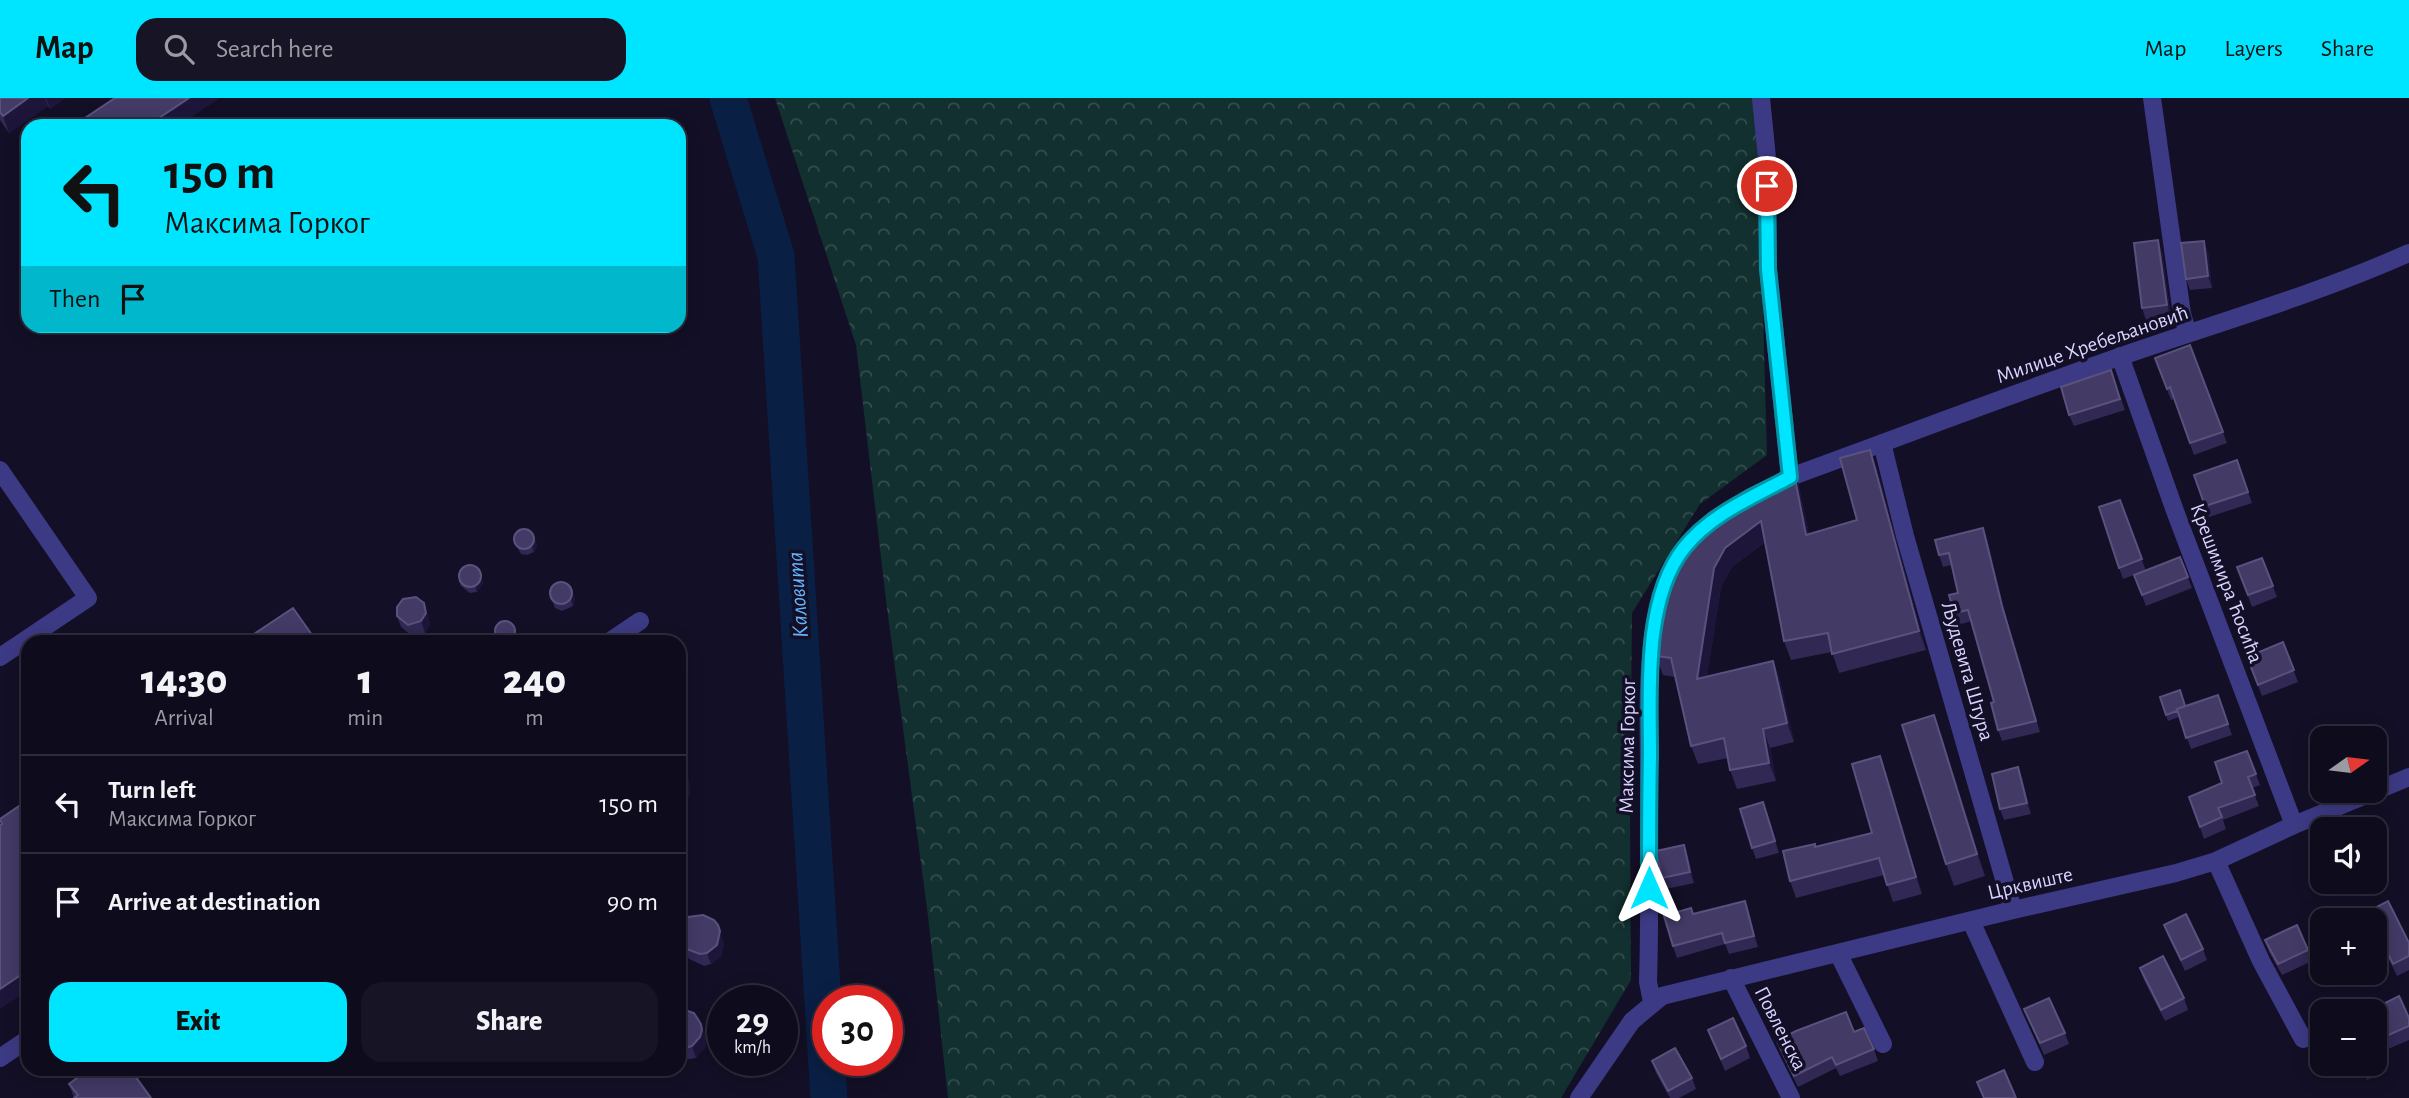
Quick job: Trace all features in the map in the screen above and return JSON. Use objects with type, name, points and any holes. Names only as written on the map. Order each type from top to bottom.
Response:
[{"type":"street","points":[[1761,98],[1767,158],[1768,269],[1790,477],[1765,490]]},
{"type":"street","points":[[2152,98],[2182,314],[2188,334]]},
{"type":"street","name":"Милице Хребељановић","points":[[1790,477],[2120,356],[2265,310],[2347,280],[2409,253]]},
{"type":"street","name":"Крешимира Ћосића","points":[[2120,356],[2294,825]]},
{"type":"street","name":"Људевита Штура","points":[[1882,443],[1905,536],[2013,910]]},
{"type":"street","points":[[0,470],[88,598],[33,635]]},
{"type":"street","name":"Максима Горког","points":[[1652,1002],[1648,982],[1650,677],[1655,626],[1662,593],[1672,566],[1703,528]]},
{"type":"street","points":[[620,635],[640,621]]},
{"type":"street","points":[[0,657],[21,643]]},
{"type":"street","name":"Црквиште","points":[[1652,1002],[1674,992],[2176,873],[2216,861],[2409,777]]},
{"type":"street","points":[[2216,861],[2261,961],[2302,1038]]},
{"type":"street","points":[[1970,921],[2035,1062]]},
{"type":"street","points":[[1839,953],[1883,1044]]},
{"type":"street","name":"Повленска","points":[[1731,978],[1791,1098]]},
{"type":"street","points":[[1580,1098],[1632,1021],[1652,1002]]},
{"type":"street","points":[[0,1058],[21,1043]]},
{"type":"green space","points":[[775,98],[1754,98],[1758,134],[1767,455],[1700,504],[1632,613],[1631,980],[1561,1098],[948,1098],[928,916],[887,608],[856,345]]},
{"type":"building","points":[[0,98],[28,98],[3,116],[0,112]]},
{"type":"building","points":[[115,98],[189,98],[158,119],[84,119]]},
{"type":"building","points":[[2158,240],[2167,305],[2142,308],[2134,243]]},
{"type":"building","points":[[2204,241],[2208,276],[2186,279],[2181,243]]},
{"type":"building","points":[[2190,345],[2223,432],[2190,443],[2170,387],[2167,389],[2155,358]]},
{"type":"building","points":[[2111,370],[2120,399],[2069,415],[2061,387]]},
{"type":"building","points":[[1870,450],[1919,631],[1832,654],[1828,633],[1784,641],[1761,521],[1725,548],[1714,568],[1697,679],[1773,661],[1787,723],[1763,729],[1769,763],[1730,770],[1724,738],[1691,746],[1671,658],[1656,656],[1676,555],[1684,538],[1709,513],[1747,490],[1793,468],[1806,535],[1857,520],[1840,458]]},
{"type":"building","points":[[2237,460],[2248,492],[2205,506],[2194,475]]},
{"type":"building","points":[[2120,500],[2142,559],[2119,568],[2099,507]]},
{"type":"building","points":[[1983,528],[2002,606],[2036,721],[1998,730],[1991,703],[1994,702],[1968,610],[1954,613],[1949,595],[1958,593],[1949,553],[1939,555],[1935,540]]},
{"type":"building","points":[[520,529],[528,529],[534,539],[528,549],[520,549],[514,543],[514,535]]},
{"type":"building","points":[[2180,557],[2188,577],[2142,595],[2134,575]]},
{"type":"building","points":[[2262,558],[2273,586],[2248,595],[2237,567]]},
{"type":"building","points":[[470,565],[478,568],[481,576],[478,584],[470,587],[462,584],[459,576],[462,568]]},
{"type":"building","points":[[561,582],[569,585],[572,593],[569,601],[561,604],[553,601],[550,593],[553,585]]},
{"type":"building","points":[[416,597],[424,603],[426,613],[421,621],[408,625],[397,616],[397,607],[403,599]]},
{"type":"building","points":[[293,608],[312,635],[252,635]]},
{"type":"building","points":[[501,621],[509,621],[515,627],[515,635],[495,635],[495,627]]},
{"type":"building","points":[[2283,642],[2294,670],[2258,685],[2247,657]]},
{"type":"building","points":[[2180,690],[2185,706],[2166,715],[2160,697]]},
{"type":"building","points":[[2218,695],[2228,724],[2186,738],[2177,709]]},
{"type":"building","points":[[1934,715],[1977,854],[1946,864],[1902,725]]},
{"type":"building","points":[[2247,751],[2256,774],[2248,777],[2255,795],[2218,808],[2222,817],[2200,827],[2189,797],[2222,783],[2215,762]]},
{"type":"building","points":[[1880,756],[1916,877],[1887,885],[1879,858],[1790,881],[1783,851],[1815,844],[1815,847],[1872,833],[1852,764]]},
{"type":"building","points":[[2018,767],[2027,803],[2000,809],[1992,774]]},
{"type":"building","points":[[1763,802],[1775,841],[1752,848],[1740,809]]},
{"type":"building","points":[[21,805],[21,975],[0,989],[2,824],[0,819]]},
{"type":"building","points":[[1684,845],[1690,872],[1662,878],[1656,851]]},
{"type":"building","points":[[1745,901],[1754,936],[1725,943],[1722,933],[1673,946],[1664,916],[1691,908],[1693,914]]},
{"type":"building","points":[[2388,901],[2409,943],[2409,956],[2393,964],[2387,952],[2387,908],[2375,908]]},
{"type":"building","points":[[2186,914],[2203,949],[2181,960],[2164,925]]},
{"type":"building","points":[[703,915],[718,925],[720,931],[717,945],[707,953],[700,954],[686,949],[688,917]]},
{"type":"building","points":[[2297,925],[2308,950],[2278,964],[2265,940]]},
{"type":"building","points":[[2163,956],[2184,998],[2161,1010],[2140,968]]},
{"type":"building","points":[[2399,996],[2409,1018],[2409,1026],[2387,1036],[2387,1002]]},
{"type":"building","points":[[2049,998],[2065,1033],[2040,1043],[2024,1009]]},
{"type":"building","points":[[686,1010],[694,1013],[701,1024],[700,1037],[692,1046],[686,1047]]},
{"type":"building","points":[[1846,1012],[1854,1032],[1864,1028],[1874,1049],[1836,1065],[1832,1057],[1794,1076],[1777,1041]]},
{"type":"building","points":[[1733,1018],[1746,1046],[1721,1059],[1708,1030]]},
{"type":"building","points":[[1675,1048],[1692,1078],[1668,1091],[1652,1061]]},
{"type":"building","points":[[2004,1070],[2016,1098],[1984,1098],[1977,1082]]},
{"type":"building","points":[[80,1076],[135,1076],[151,1098],[74,1098],[78,1095],[69,1084]]},
{"type":"waterway","name":"Каловита","points":[[728,98],[776,256],[829,1098]]},
{"type":"route","points":[[1649,888],[1650,677],[1655,626],[1662,593],[1672,566],[1703,528],[1723,513],[1790,477],[1768,269],[1767,186]]}]
